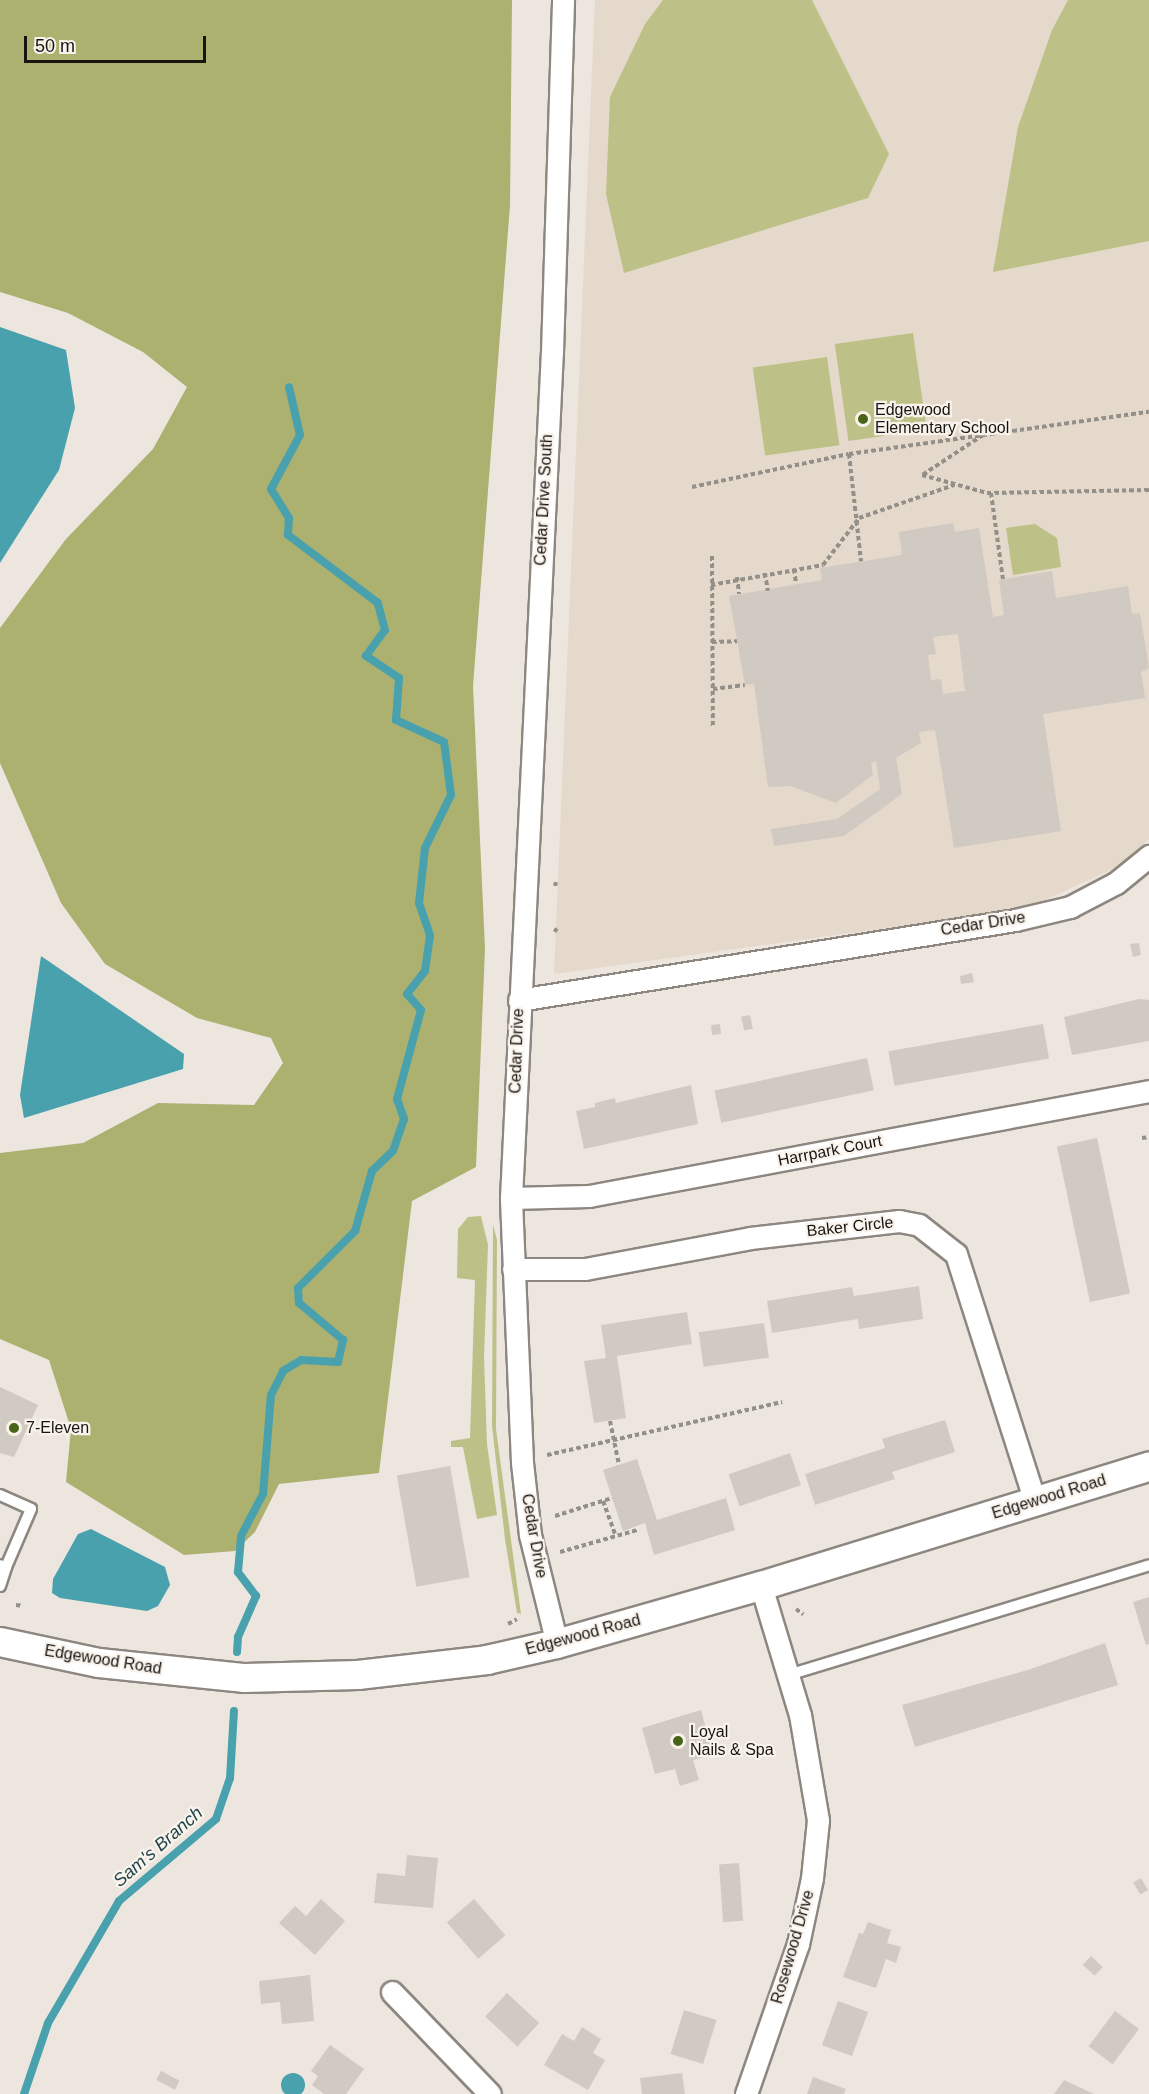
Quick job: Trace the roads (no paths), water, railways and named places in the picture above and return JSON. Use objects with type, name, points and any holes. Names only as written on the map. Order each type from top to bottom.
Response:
[{"type":"main road","name":"Edgewood Road","points":[[0,1642],[99,1663],[245,1678],[358,1675],[487,1659],[557,1644],[761,1586],[1149,1467]]},
{"type":"street","name":"Cedar Drive South","points":[[519,1000],[553,329],[563,0]]},
{"type":"street","name":"Cedar Drive","points":[[557,1644],[530,1535],[523,1473],[511,1198],[519,1000],[1015,920],[1070,907],[1116,883],[1149,856]]},
{"type":"street","name":"Harrpark Court","points":[[511,1198],[580,1197],[1149,1093]]},
{"type":"street","name":"Baker Circle","points":[[513,1269],[585,1269],[750,1238],[898,1221],[919,1226],[956,1254],[1035,1502]]},
{"type":"street","name":"Rosewood Drive","points":[[746,2094],[798,1944],[812,1878],[818,1820],[811,1761],[761,1586]]},
{"type":"street","points":[[392,1992],[490,2094]]},
{"type":"lane","points":[[0,1495],[31,1509],[3,1566],[0,1586]]},
{"type":"lane","points":[[788,1675],[1149,1565]]},
{"type":"water","points":[[0,327],[66,350],[75,408],[59,470],[0,563]]},
{"type":"water","points":[[41,956],[184,1054],[183,1069],[24,1118],[20,1095]]},
{"type":"water","points":[[91,1529],[165,1567],[170,1585],[158,1606],[147,1611],[60,1598],[52,1593],[53,1579],[78,1534]]},
{"type":"water","points":[[293,2073],[298,2074],[304,2080],[304,2090],[298,2096],[293,2097],[288,2096],[282,2090],[281,2085],[282,2080],[288,2074]]},
{"type":"waterway","name":"Sam's Branch","points":[[237,1652],[238,1637],[256,1596],[238,1572],[241,1536],[263,1494],[271,1395],[283,1371],[301,1360],[338,1362],[343,1340],[299,1303],[298,1288],[355,1231],[372,1171],[393,1151],[404,1119],[397,1099],[421,1010],[407,994],[425,971],[430,935],[419,903],[425,848],[451,795],[444,742],[396,720],[399,678],[366,656],[385,630],[378,603],[288,535],[289,518],[271,489],[300,435],[289,387]]},
{"type":"waterway","name":"Sam's Branch","points":[[24,2094],[48,2023],[119,1901],[216,1819],[230,1778],[234,1711]]},
{"type":"place","name":"Edgewood Elementary School","points":[[863,419]]},
{"type":"place","name":"7-Eleven","points":[[14,1428]]},
{"type":"place","name":"Loyal Nails & Spa","points":[[678,1741]]}]
